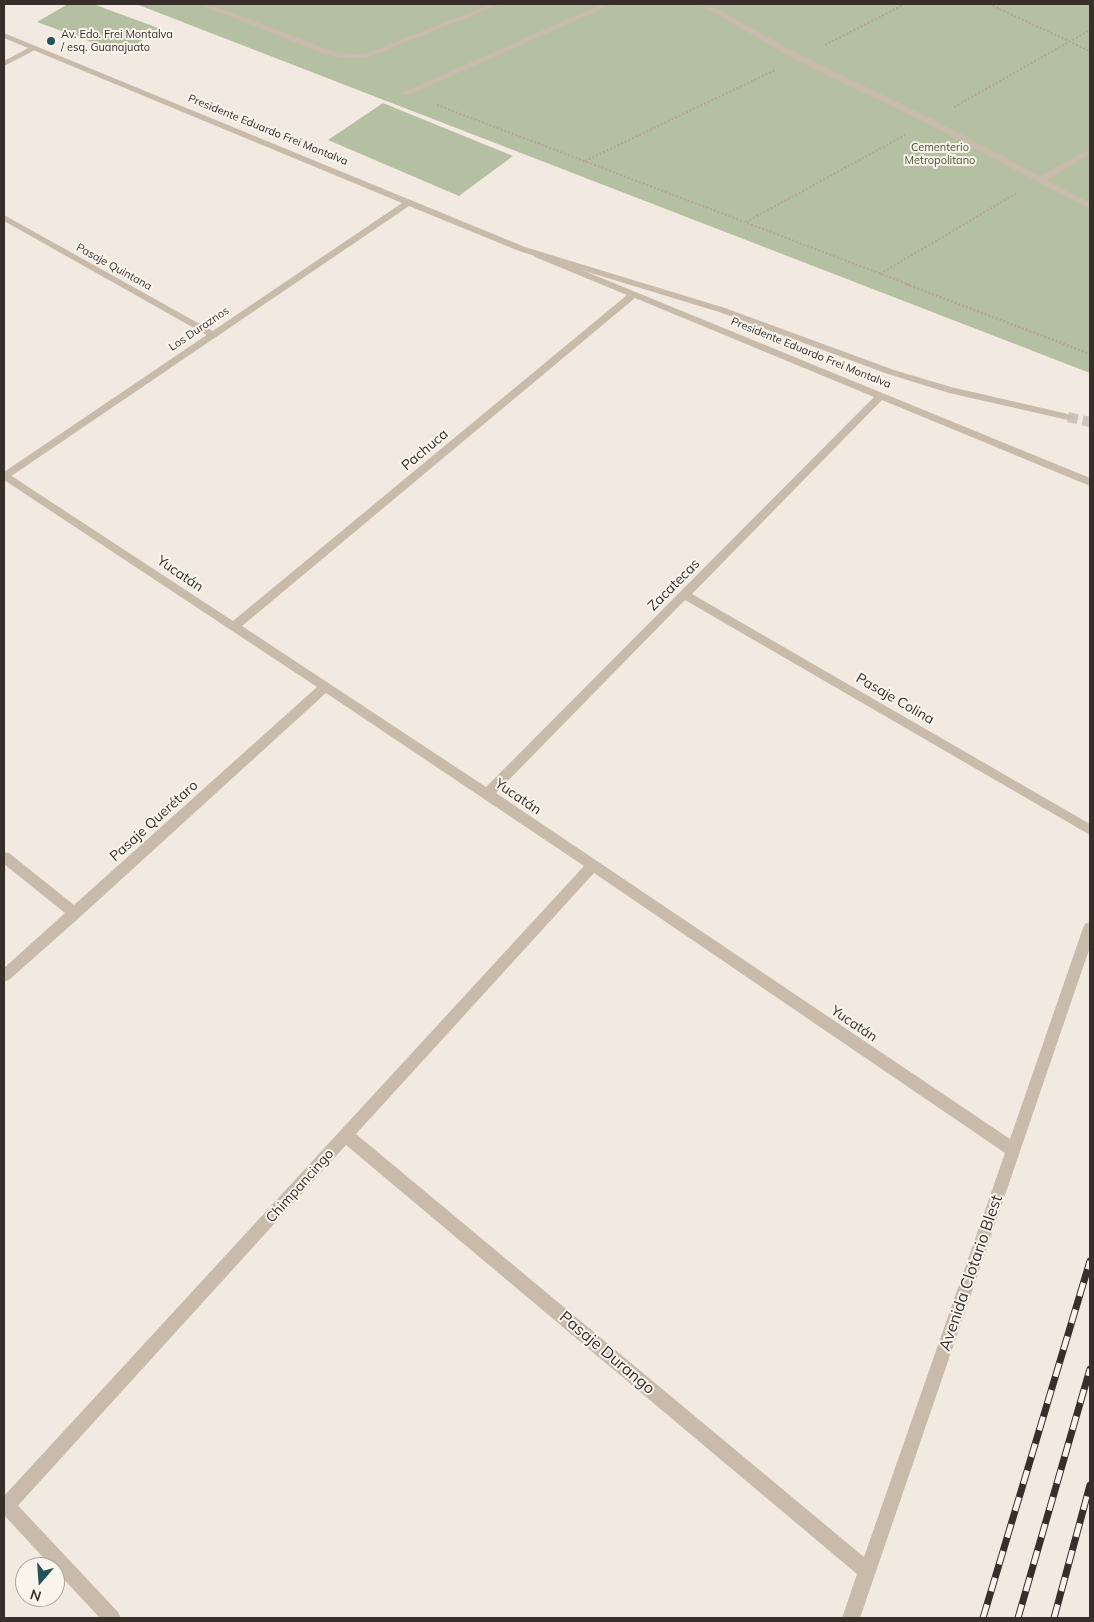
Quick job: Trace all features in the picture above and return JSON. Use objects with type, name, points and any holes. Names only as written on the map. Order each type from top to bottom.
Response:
[{"type":"street","points":[[203,4],[330,52],[347,56],[366,56],[497,4]]},
{"type":"street","points":[[406,93],[608,4]]},
{"type":"street","points":[[704,4],[799,58],[929,121],[1090,206]]},
{"type":"street","name":"Presidente Eduardo Frei Montalva","points":[[4,35],[1090,482]]},
{"type":"street","points":[[4,64],[35,48]]},
{"type":"street","points":[[1040,180],[1090,151]]},
{"type":"street","name":"Los Duraznos","points":[[4,476],[409,202]]},
{"type":"street","name":"Pasaje Quintana","points":[[4,218],[212,335]]},
{"type":"street","name":"Presidente Eduardo Frei Montalva","points":[[522,249],[722,310],[882,369],[949,390],[1068,417]]},
{"type":"street","name":"Pachuca","points":[[233,627],[634,294]]},
{"type":"street","name":"Zacatecas","points":[[487,794],[881,396]]},
{"type":"street","name":"Yucatán","points":[[4,476],[487,794],[1013,1150]]},
{"type":"street","name":"Pasaje Colina","points":[[685,595],[1090,830]]},
{"type":"street","name":"Pasaje Querétaro","points":[[4,976],[325,688]]},
{"type":"street","points":[[4,857],[74,913]]},
{"type":"street","name":"Chimpancingo","points":[[5,1504],[592,865]]},
{"type":"street","name":"Avenida Clotario Blest","points":[[852,1618],[1090,928]]},
{"type":"street","name":"Pasaje Durango","points":[[346,1135],[868,1572]]},
{"type":"street","points":[[5,1504],[112,1618]]},
{"type":"path","points":[[585,161],[799,58],[905,4]]},
{"type":"path","points":[[989,4],[1090,51]]},
{"type":"path","points":[[745,222],[1090,30]]},
{"type":"path","points":[[406,93],[1090,354]]},
{"type":"path","points":[[880,274],[1040,180]]},
{"type":"green space","points":[[68,4],[93,4],[161,29],[122,53],[37,22]]},
{"type":"green space","name":"Cementerio Metropolitano","points":[[136,4],[1090,4],[1090,373],[358,90]]},
{"type":"green space","points":[[383,103],[513,156],[459,196],[328,140]]},
{"type":"tunnel","points":[[1068,417],[1090,422]]},
{"type":"railway","points":[[983,1618],[1090,1261]]},
{"type":"railway","points":[[1018,1618],[1090,1369]]},
{"type":"railway","points":[[1054,1618],[1090,1485]]},
{"type":"place","name":"Av. Edo. Frei Montalva / esq. Guanajuato","points":[[51,41]]}]
